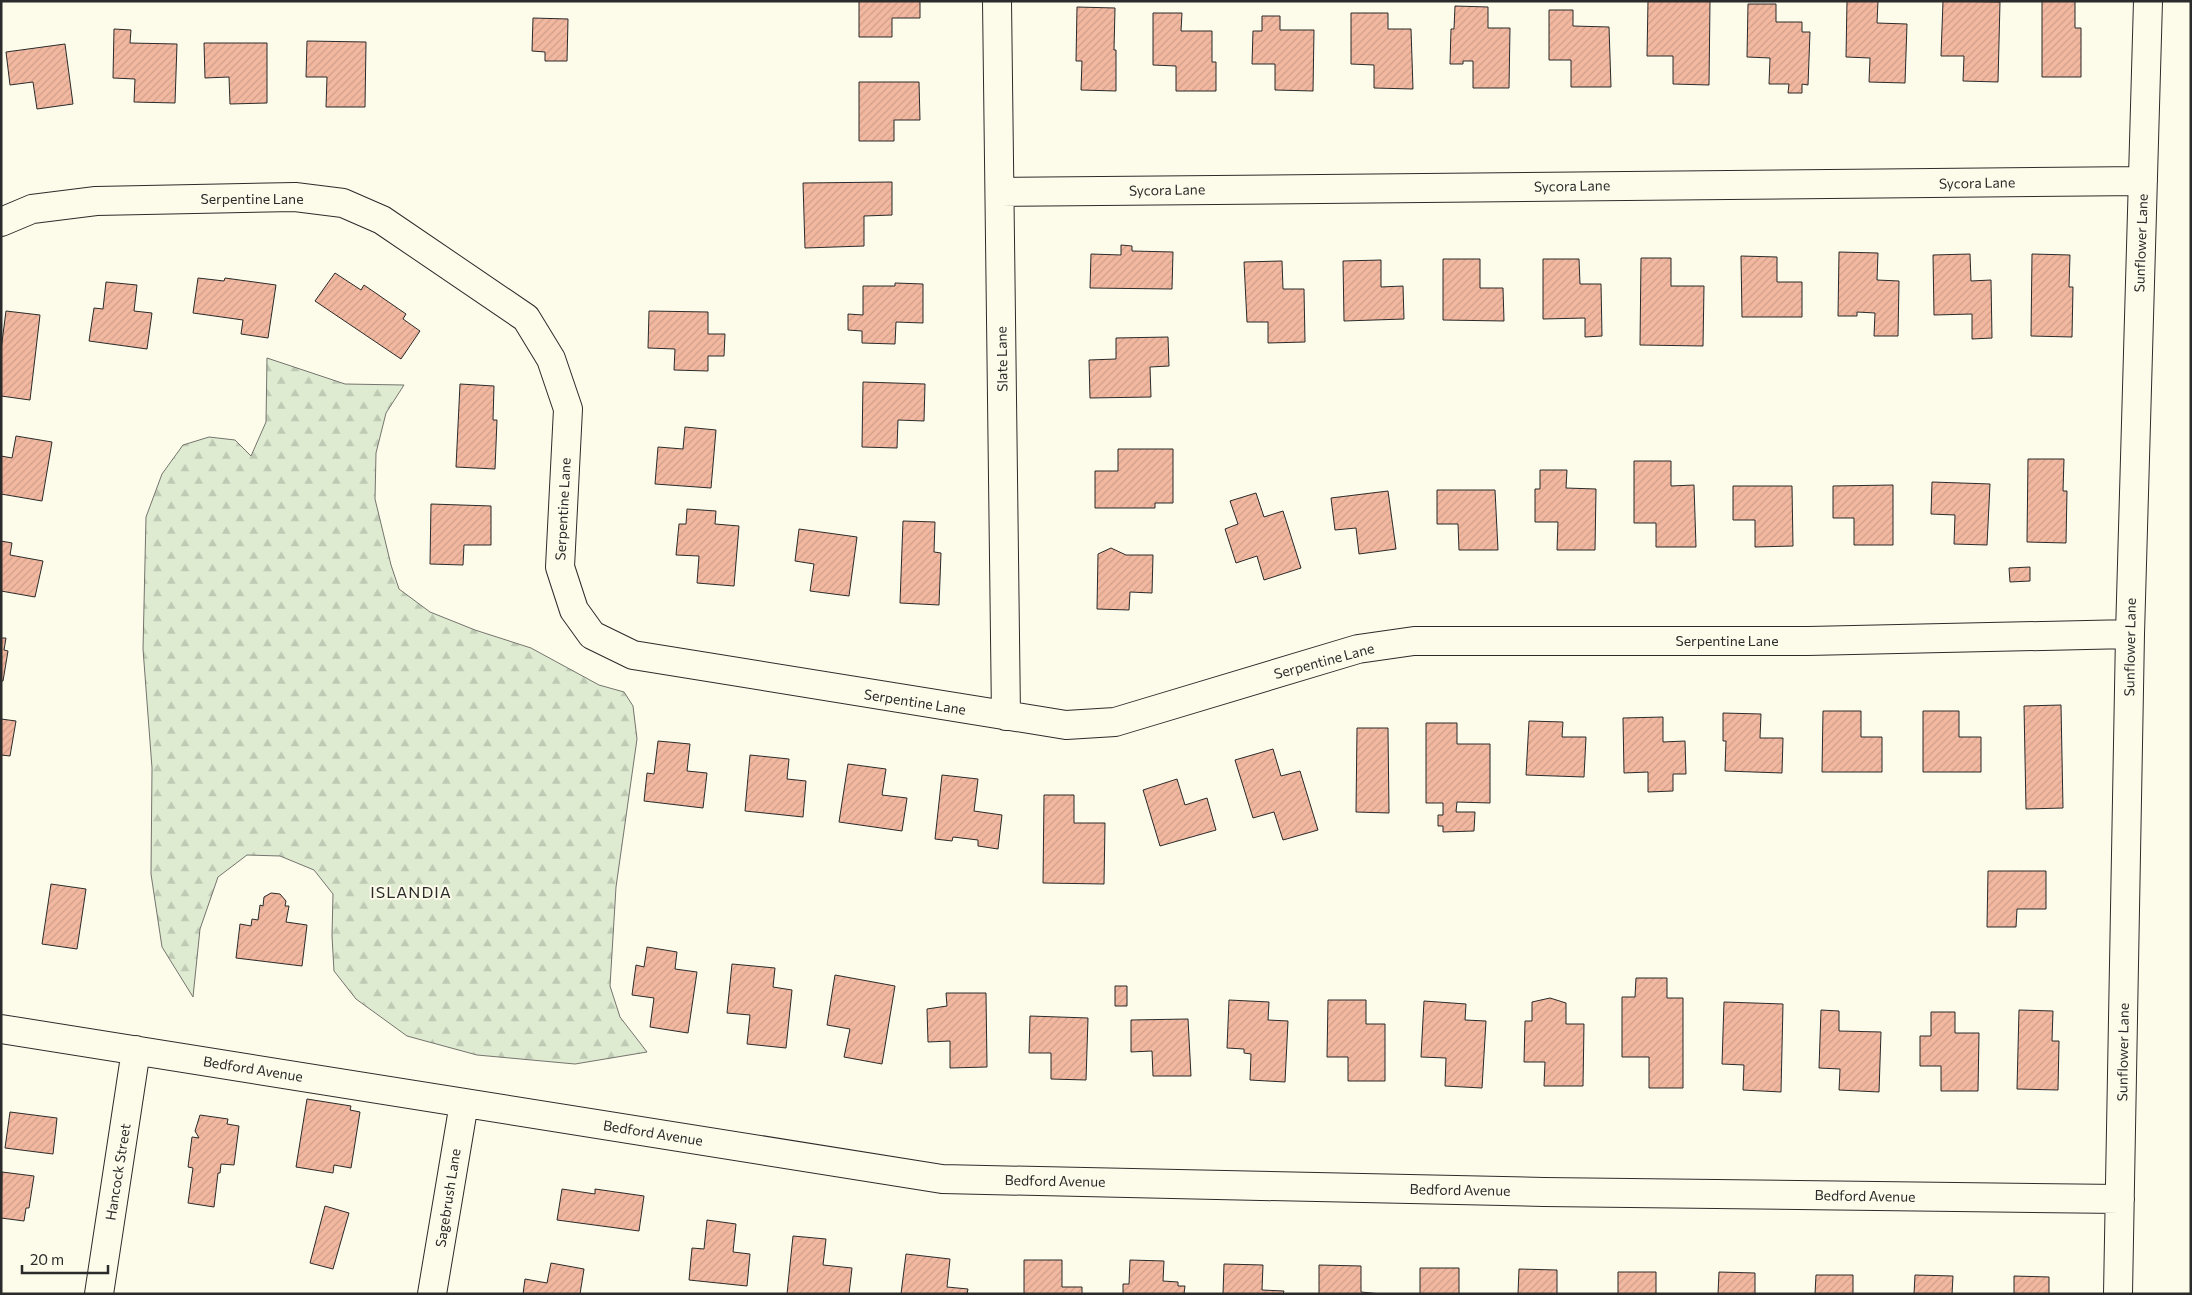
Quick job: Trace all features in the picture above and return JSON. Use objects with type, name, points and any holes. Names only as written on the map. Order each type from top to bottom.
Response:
[{"type":"street","name":"Slate Lane","points":[[998,1],[1006,716]]},
{"type":"street","name":"Sunflower Lane","points":[[2118,1294],[2130,634],[2148,1]]},
{"type":"street","name":"Sycora Lane","points":[[1001,192],[2143,181]]},
{"type":"street","name":"Serpentine Lane","points":[[1,222],[32,209],[96,201],[295,197],[342,203],[382,220],[526,318],[551,359],[568,409],[560,567],[574,610],[592,635],[633,656],[1066,725],[1115,722],[1358,649],[1414,642],[1808,642],[2130,634]]},
{"type":"street","name":"Bedford Avenue","points":[[1,1029],[942,1179],[1544,1192],[2120,1200]]},
{"type":"street","name":"Hancock Street","points":[[99,1294],[136,1050]]},
{"type":"street","name":"Sagebrush Lane","points":[[432,1294],[464,1103]]},
{"type":"green space","points":[[267,358],[345,384],[404,385],[386,413],[376,453],[375,499],[391,565],[399,589],[430,612],[475,630],[531,648],[599,685],[624,692],[633,706],[637,739],[616,887],[610,986],[620,1017],[647,1052],[575,1064],[477,1055],[407,1036],[356,999],[334,971],[332,936],[333,894],[314,870],[280,856],[247,855],[218,877],[200,929],[193,997],[162,947],[151,874],[152,768],[143,649],[146,517],[162,474],[183,445],[209,437],[235,440],[251,456],[266,422]]},
{"type":"building","points":[[859,1],[920,1],[920,18],[892,18],[892,37],[859,37]]},
{"type":"building","points":[[1648,1],[1710,1],[1709,85],[1673,84],[1673,56],[1647,56]]},
{"type":"building","points":[[1847,1],[1878,1],[1877,23],[1907,24],[1905,83],[1869,82],[1870,58],[1846,57]]},
{"type":"building","points":[[1943,1],[2000,2],[1998,82],[1963,81],[1964,56],[1941,56]]},
{"type":"building","points":[[2042,1],[2075,1],[2075,28],[2081,28],[2081,77],[2042,77]]},
{"type":"building","points":[[1748,4],[1776,4],[1776,22],[1802,22],[1802,32],[1810,32],[1808,85],[1802,84],[1802,93],[1788,93],[1789,84],[1769,84],[1770,58],[1747,57]]},
{"type":"building","points":[[1455,6],[1488,7],[1488,28],[1510,28],[1509,88],[1473,88],[1473,61],[1463,61],[1463,64],[1450,64],[1451,29],[1454,29]]},
{"type":"building","points":[[1077,7],[1115,8],[1114,50],[1116,50],[1116,91],[1081,90],[1082,61],[1076,61]]},
{"type":"building","points":[[1549,10],[1573,10],[1573,26],[1609,27],[1611,87],[1571,87],[1571,60],[1549,60]]},
{"type":"building","points":[[1153,13],[1182,13],[1181,31],[1212,31],[1212,62],[1216,62],[1216,91],[1176,91],[1176,66],[1153,65]]},
{"type":"building","points":[[1351,13],[1388,13],[1388,29],[1411,29],[1413,89],[1374,88],[1374,65],[1351,64]]},
{"type":"building","points":[[1262,16],[1280,16],[1280,30],[1314,30],[1313,91],[1275,90],[1275,64],[1252,64],[1253,31],[1262,31]]},
{"type":"building","points":[[533,18],[568,19],[567,61],[545,61],[545,52],[532,51]]},
{"type":"building","points":[[114,29],[131,30],[130,43],[177,44],[175,103],[134,102],[135,79],[113,78]]},
{"type":"building","points":[[307,41],[366,42],[365,107],[326,107],[327,77],[306,77]]},
{"type":"building","points":[[204,43],[267,43],[267,103],[230,104],[229,77],[205,78]]},
{"type":"building","points":[[65,44],[73,104],[37,109],[33,82],[10,85],[6,52]]},
{"type":"building","points":[[859,82],[919,82],[920,120],[894,120],[894,141],[859,141]]},
{"type":"building","points":[[892,182],[892,215],[864,216],[864,246],[805,248],[803,183]]},
{"type":"building","points":[[1121,245],[1132,246],[1132,251],[1173,252],[1172,289],[1090,288],[1091,254],[1121,255]]},
{"type":"building","points":[[1839,252],[1878,253],[1877,280],[1899,281],[1898,336],[1874,336],[1875,313],[1857,312],[1857,316],[1838,316]]},
{"type":"building","points":[[1970,254],[1971,281],[1991,280],[1992,338],[1972,339],[1972,314],[1934,315],[1933,255]]},
{"type":"building","points":[[2032,254],[2070,255],[2069,287],[2073,287],[2072,337],[2031,336]]},
{"type":"building","points":[[1741,256],[1777,257],[1777,282],[1802,282],[1802,317],[1742,317]]},
{"type":"building","points":[[1641,258],[1671,258],[1671,286],[1704,286],[1703,346],[1640,345]]},
{"type":"building","points":[[1443,259],[1480,259],[1480,288],[1503,288],[1504,321],[1443,320]]},
{"type":"building","points":[[1543,259],[1579,259],[1580,284],[1601,284],[1602,336],[1585,337],[1585,318],[1543,319]]},
{"type":"building","points":[[1381,260],[1381,287],[1403,286],[1404,319],[1344,321],[1343,261]]},
{"type":"building","points":[[1282,261],[1283,289],[1304,289],[1305,342],[1268,343],[1268,322],[1247,322],[1244,262]]},
{"type":"building","points":[[335,273],[361,290],[364,285],[406,314],[403,319],[420,331],[401,359],[315,301]]},
{"type":"building","points":[[198,278],[224,281],[225,278],[276,285],[268,338],[241,334],[243,320],[193,313]]},
{"type":"building","points":[[106,282],[137,285],[134,311],[152,313],[147,349],[89,341],[94,308],[103,309]]},
{"type":"building","points":[[895,283],[923,284],[923,323],[896,322],[895,344],[862,343],[862,331],[848,330],[848,314],[863,315],[863,286],[895,286]]},
{"type":"building","points":[[6,311],[40,315],[30,400],[1,396],[1,350]]},
{"type":"building","points":[[649,311],[708,312],[708,334],[725,334],[724,356],[708,356],[708,371],[674,370],[675,349],[648,348]]},
{"type":"building","points":[[1168,337],[1169,366],[1150,367],[1151,397],[1090,398],[1089,360],[1116,359],[1116,338]]},
{"type":"building","points":[[863,382],[925,384],[924,421],[898,420],[897,448],[862,447]]},
{"type":"building","points":[[460,384],[494,386],[493,420],[497,420],[495,469],[456,467]]},
{"type":"building","points":[[685,427],[716,430],[711,488],[655,484],[658,447],[683,449]]},
{"type":"building","points":[[16,436],[52,442],[42,501],[1,494],[1,456],[12,458]]},
{"type":"building","points":[[1118,449],[1173,449],[1173,503],[1155,503],[1155,508],[1095,508],[1095,471],[1118,471]]},
{"type":"building","points":[[2028,459],[2064,459],[2063,491],[2067,491],[2066,543],[2027,542]]},
{"type":"building","points":[[1634,461],[1671,461],[1671,486],[1694,485],[1696,547],[1656,547],[1656,523],[1634,523]]},
{"type":"building","points":[[1540,470],[1567,470],[1566,488],[1596,489],[1595,550],[1557,550],[1558,522],[1535,522],[1535,489],[1540,489]]},
{"type":"building","points":[[1932,482],[1990,484],[1987,545],[1954,544],[1955,515],[1931,514]]},
{"type":"building","points":[[1893,485],[1893,545],[1854,545],[1854,518],[1833,518],[1833,486]]},
{"type":"building","points":[[1733,486],[1792,486],[1793,546],[1755,547],[1755,520],[1733,520]]},
{"type":"building","points":[[1437,490],[1495,490],[1498,550],[1459,550],[1458,524],[1437,524]]},
{"type":"building","points":[[1388,491],[1396,549],[1359,554],[1356,528],[1335,530],[1331,498]]},
{"type":"building","points":[[1256,493],[1264,517],[1283,511],[1301,568],[1264,580],[1257,556],[1236,563],[1225,529],[1238,524],[1230,501]]},
{"type":"building","points":[[431,504],[491,506],[491,545],[464,545],[463,565],[430,564]]},
{"type":"building","points":[[687,509],[716,511],[715,524],[739,526],[734,586],[697,583],[699,556],[676,555],[679,524],[686,524]]},
{"type":"building","points":[[903,521],[935,522],[934,552],[941,553],[939,605],[900,603]]},
{"type":"building","points":[[799,529],[857,537],[849,596],[810,591],[814,564],[795,561]]},
{"type":"building","points":[[1,541],[12,543],[10,555],[43,561],[35,597],[1,591]]},
{"type":"building","points":[[1111,548],[1126,555],[1153,555],[1152,593],[1130,592],[1129,610],[1097,609],[1098,554]]},
{"type":"building","points":[[2030,567],[2030,581],[2010,582],[2009,568]]},
{"type":"building","points":[[1,638],[6,638],[4,650],[8,651],[3,681],[1,681]]},
{"type":"building","points":[[2061,705],[2063,808],[2026,809],[2024,706]]},
{"type":"building","points":[[1823,711],[1861,711],[1861,737],[1882,737],[1882,772],[1822,772]]},
{"type":"building","points":[[1923,711],[1959,711],[1959,737],[1981,737],[1981,772],[1923,772]]},
{"type":"building","points":[[1723,713],[1761,714],[1760,738],[1783,738],[1782,773],[1725,771],[1726,741],[1723,741]]},
{"type":"building","points":[[1663,717],[1663,742],[1685,741],[1686,774],[1673,774],[1673,791],[1648,792],[1648,772],[1624,773],[1623,718]]},
{"type":"building","points":[[1,719],[16,721],[10,756],[1,755]]},
{"type":"building","points":[[1529,721],[1563,722],[1562,737],[1586,737],[1584,777],[1526,775]]},
{"type":"building","points":[[1426,723],[1457,723],[1457,744],[1490,744],[1490,803],[1457,802],[1456,812],[1475,812],[1474,831],[1443,832],[1443,826],[1438,826],[1438,815],[1443,815],[1443,803],[1426,803]]},
{"type":"building","points":[[1357,728],[1388,728],[1389,813],[1356,812]]},
{"type":"building","points":[[658,741],[690,744],[687,771],[707,773],[703,808],[644,801],[647,773],[654,774]]},
{"type":"building","points":[[1273,749],[1281,776],[1300,771],[1318,830],[1283,840],[1274,812],[1253,818],[1235,760]]},
{"type":"building","points":[[750,755],[789,759],[787,779],[806,781],[803,817],[745,811]]},
{"type":"building","points":[[848,764],[886,769],[882,795],[907,798],[902,831],[839,822]]},
{"type":"building","points":[[942,775],[978,779],[974,811],[1002,815],[998,849],[978,846],[978,840],[953,837],[952,841],[935,839]]},
{"type":"building","points":[[1177,779],[1185,805],[1207,798],[1216,830],[1160,846],[1143,790]]},
{"type":"building","points":[[1044,795],[1074,795],[1074,823],[1105,823],[1104,884],[1043,883]]},
{"type":"building","points":[[1988,871],[2046,871],[2046,909],[2017,909],[2016,927],[1987,927]]},
{"type":"building","points":[[51,884],[86,889],[77,949],[42,944]]},
{"type":"building","points":[[271,893],[280,894],[286,901],[285,906],[289,906],[286,922],[307,925],[302,966],[236,958],[240,924],[251,926],[252,919],[258,920],[260,905],[263,906],[264,897]]},
{"type":"building","points":[[647,947],[677,952],[675,969],[697,972],[688,1033],[650,1027],[654,998],[632,995],[636,965],[644,967]]},
{"type":"building","points":[[732,964],[775,968],[773,987],[792,990],[786,1048],[747,1044],[750,1015],[727,1013]]},
{"type":"building","points":[[835,975],[895,986],[882,1064],[844,1057],[850,1029],[827,1025]]},
{"type":"building","points":[[1636,978],[1667,978],[1667,998],[1683,998],[1683,1088],[1649,1088],[1649,1057],[1622,1057],[1622,997],[1635,997]]},
{"type":"building","points":[[1115,986],[1127,986],[1127,1006],[1115,1006]]},
{"type":"building","points":[[946,993],[986,993],[987,1067],[950,1068],[950,1041],[928,1042],[927,1009],[947,1006]]},
{"type":"building","points":[[1550,998],[1566,1003],[1566,1024],[1584,1024],[1583,1086],[1544,1086],[1545,1062],[1524,1062],[1525,1021],[1532,1021],[1532,1002]]},
{"type":"building","points":[[1229,1000],[1269,1002],[1268,1020],[1288,1021],[1285,1082],[1250,1080],[1251,1054],[1244,1053],[1244,1049],[1227,1048]]},
{"type":"building","points":[[1328,1000],[1366,1000],[1366,1024],[1385,1024],[1385,1081],[1348,1081],[1348,1057],[1327,1057]]},
{"type":"building","points":[[1424,1001],[1466,1004],[1465,1020],[1486,1021],[1482,1088],[1445,1086],[1446,1058],[1421,1057]]},
{"type":"building","points":[[1724,1002],[1783,1004],[1781,1092],[1743,1090],[1744,1065],[1722,1064]]},
{"type":"building","points":[[1821,1010],[1839,1011],[1839,1031],[1881,1032],[1879,1092],[1839,1090],[1840,1069],[1819,1068]]},
{"type":"building","points":[[2019,1010],[2053,1011],[2052,1041],[2059,1041],[2058,1090],[2017,1089]]},
{"type":"building","points":[[1931,1012],[1955,1012],[1955,1033],[1979,1033],[1978,1091],[1941,1091],[1941,1066],[1920,1066],[1920,1036],[1931,1036]]},
{"type":"building","points":[[1030,1016],[1088,1018],[1086,1080],[1051,1079],[1051,1053],[1029,1053]]},
{"type":"building","points":[[1188,1019],[1191,1076],[1153,1076],[1152,1051],[1131,1052],[1131,1020]]},
{"type":"building","points":[[307,1099],[351,1106],[350,1110],[360,1112],[351,1168],[334,1165],[333,1173],[296,1167]]},
{"type":"building","points":[[10,1112],[57,1118],[53,1154],[5,1148]]},
{"type":"building","points":[[200,1115],[228,1119],[227,1124],[239,1126],[234,1165],[221,1164],[220,1173],[218,1173],[214,1207],[188,1203],[193,1168],[188,1167],[192,1137],[199,1138],[195,1131]]},
{"type":"building","points":[[2,1172],[34,1176],[29,1208],[26,1208],[24,1221],[1,1218]]},
{"type":"building","points":[[562,1189],[595,1194],[595,1189],[644,1196],[639,1231],[557,1220]]},
{"type":"building","points":[[325,1206],[349,1213],[333,1269],[310,1263]]},
{"type":"building","points":[[707,1220],[736,1224],[733,1252],[750,1254],[747,1286],[689,1280],[692,1248],[704,1249]]},
{"type":"building","points":[[793,1236],[826,1239],[823,1265],[852,1268],[849,1294],[787,1294]]},
{"type":"building","points":[[906,1254],[950,1259],[947,1287],[968,1289],[967,1294],[901,1294]]},
{"type":"building","points":[[1024,1260],[1062,1260],[1062,1287],[1082,1287],[1082,1294],[1024,1294]]},
{"type":"building","points":[[1130,1260],[1164,1261],[1163,1281],[1178,1282],[1178,1286],[1185,1286],[1184,1294],[1123,1294],[1123,1284],[1129,1284]]},
{"type":"building","points":[[551,1263],[584,1269],[580,1294],[523,1294],[525,1279],[547,1283]]},
{"type":"building","points":[[1224,1264],[1263,1265],[1262,1290],[1284,1291],[1283,1294],[1223,1294]]},
{"type":"building","points":[[1319,1265],[1361,1266],[1361,1292],[1382,1294],[1319,1294]]},
{"type":"building","points":[[1420,1268],[1459,1268],[1459,1294],[1420,1294]]},
{"type":"building","points":[[1519,1269],[1557,1270],[1557,1294],[1518,1294]]},
{"type":"building","points":[[1618,1272],[1656,1272],[1656,1294],[1618,1294]]},
{"type":"building","points":[[1719,1272],[1755,1273],[1755,1294],[1718,1294]]},
{"type":"building","points":[[1816,1275],[1853,1275],[1853,1294],[1815,1294]]},
{"type":"building","points":[[1915,1275],[1953,1276],[1952,1294],[1914,1294]]},
{"type":"building","points":[[2014,1276],[2049,1277],[2049,1294],[2014,1294]]},
{"type":"district","name":"ISLANDIA","points":[[411,892]]}]
